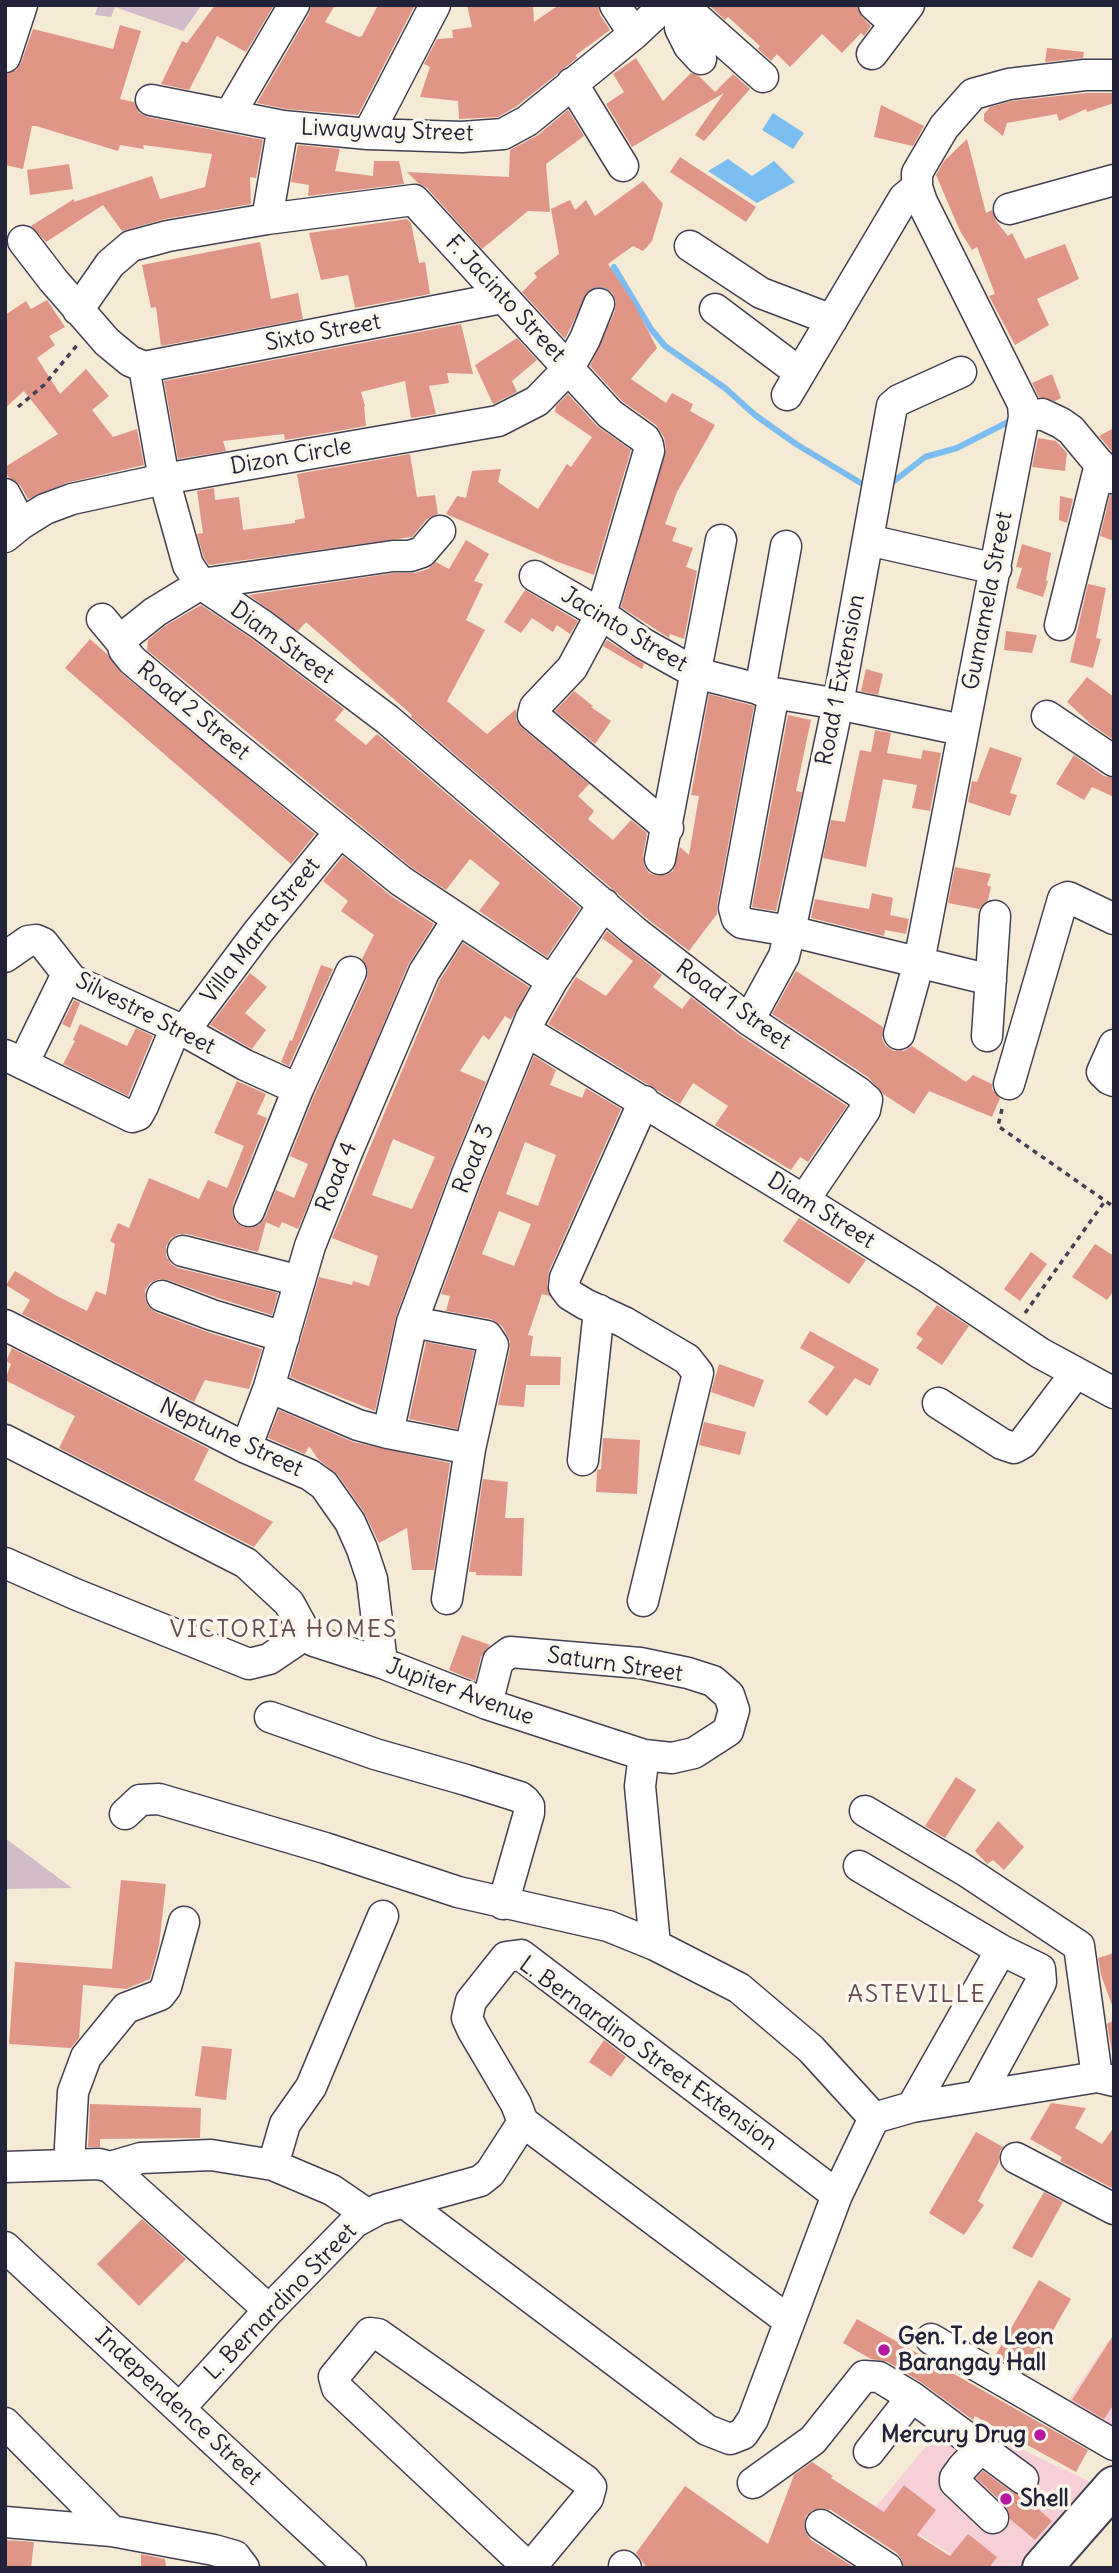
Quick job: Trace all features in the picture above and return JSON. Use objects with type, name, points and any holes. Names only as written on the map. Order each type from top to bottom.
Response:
[{"type":"main road","points":[[1042,2568],[1114,2486]]},
{"type":"street","points":[[5,57],[22,5]]},
{"type":"street","points":[[230,114],[294,5]]},
{"type":"street","points":[[368,134],[435,5]]},
{"type":"street","points":[[615,5],[634,34]]},
{"type":"street","name":"Liwayway Street","points":[[151,100],[283,126],[368,134],[462,137],[502,134],[527,121],[634,34],[665,5]]},
{"type":"street","points":[[681,5],[680,28],[701,59]]},
{"type":"street","points":[[681,5],[763,77]]},
{"type":"street","points":[[872,54],[893,12]]},
{"type":"street","points":[[715,309],[794,384],[904,198],[917,187],[917,173],[944,127],[973,94],[1009,84],[1085,75],[1114,75]]},
{"type":"street","points":[[572,83],[624,166]]},
{"type":"street","points":[[267,219],[283,126]]},
{"type":"street","points":[[1009,209],[1114,180]]},
{"type":"street","name":"Gumamela Street","points":[[899,1034],[919,962],[1024,417],[1023,404],[917,187]]},
{"type":"street","name":"F. Jacinto Street","points":[[86,318],[110,264],[131,246],[168,236],[267,219],[414,200],[610,414],[645,439],[649,451],[601,614],[572,667],[536,707],[533,715],[668,828]]},
{"type":"street","points":[[23,241],[86,318],[130,361],[144,368]]},
{"type":"street","points":[[690,246],[761,293],[832,320]]},
{"type":"street","name":"Sixto Street","points":[[144,368],[502,298]]},
{"type":"street","name":"Dizon Circle","points":[[13,531],[45,509],[72,499],[164,480],[498,421],[537,401],[569,368],[585,339],[599,304]]},
{"type":"street","name":"Diam Street","points":[[144,368],[164,480],[188,565],[201,584],[262,625],[388,720],[604,904]]},
{"type":"street","name":"Road 1 Extension","points":[[749,1020],[784,956],[790,931],[838,704],[892,406],[899,400],[961,372]]},
{"type":"street","points":[[1024,417],[1042,414],[1071,430],[1107,473],[1060,625]]},
{"type":"street","points":[[5,494],[13,531]]},
{"type":"street","name":"Road 2 Street","points":[[439,531],[422,552],[410,556],[393,556],[201,584],[155,612],[125,636],[122,643],[132,660],[401,881],[552,981]]},
{"type":"street","points":[[660,859],[721,540]]},
{"type":"street","points":[[868,540],[996,569]]},
{"type":"street","points":[[786,546],[734,912],[742,923],[790,931],[991,980]]},
{"type":"street","name":"Jacinto Street","points":[[535,576],[696,673],[767,692],[962,730]]},
{"type":"street","points":[[102,619],[122,643]]},
{"type":"street","points":[[1047,716],[1114,761]]},
{"type":"street","name":"Villa Marta Street","points":[[14,1059],[132,1117],[138,1115],[180,1029],[340,833]]},
{"type":"street","points":[[1009,1084],[1063,899],[1068,897],[1114,919]]},
{"type":"street","name":"Road 3","points":[[388,1433],[412,1322],[462,1187],[526,1031],[552,981],[604,904]]},
{"type":"street","name":"Road 1 Street","points":[[604,904],[634,931],[749,1020],[867,1100],[865,1110],[804,1200]]},
{"type":"street","points":[[987,1036],[995,916]]},
{"type":"street","name":"Road 4","points":[[246,1448],[269,1387],[310,1246],[392,1043],[424,972],[458,919]]},
{"type":"street","name":"Silvestre Street","points":[[5,957],[28,941],[43,943],[67,974],[78,983],[180,1029],[245,1065],[298,1089]]},
{"type":"street","points":[[248,1211],[298,1089],[351,972]]},
{"type":"street","points":[[14,1059],[67,974]]},
{"type":"street","name":"Diam Street","points":[[526,1031],[804,1200],[1074,1374],[1114,1393]]},
{"type":"street","points":[[1114,1045],[1102,1072],[1114,1081]]},
{"type":"street","points":[[643,1601],[698,1373],[687,1359],[624,1322],[570,1295],[564,1287],[565,1278],[644,1101]]},
{"type":"street","points":[[183,1251],[300,1282]]},
{"type":"street","points":[[162,1296],[284,1337]]},
{"type":"street","points":[[583,1460],[598,1311]]},
{"type":"street","points":[[412,1322],[487,1336],[493,1345],[470,1449],[447,1599]]},
{"type":"street","name":"Neptune Street","points":[[5,1325],[246,1448],[310,1475],[324,1485],[350,1522],[372,1579],[382,1663]]},
{"type":"street","points":[[938,1403],[1002,1444],[1014,1448],[1023,1443],[1074,1374]]},
{"type":"street","points":[[269,1387],[330,1415],[388,1433],[470,1449]]},
{"type":"street","points":[[5,1440],[246,1563],[289,1603],[306,1634],[269,1659],[249,1664],[5,1563]]},
{"type":"street","name":"Jupiter Avenue","points":[[306,1634],[314,1641],[382,1663],[487,1704],[644,1755]]},
{"type":"street","name":"Saturn Street","points":[[487,1704],[498,1661],[510,1652],[640,1663],[713,1681],[729,1695],[734,1710],[728,1731],[694,1753],[672,1758],[644,1755]]},
{"type":"street","points":[[270,1717],[375,1754],[525,1801],[529,1814],[503,1904]]},
{"type":"street","points":[[644,1755],[640,1786],[655,1945]]},
{"type":"street","points":[[125,1814],[140,1800],[159,1799],[313,1844],[458,1892],[608,1926],[655,1945],[739,1988],[811,2049],[874,2118]]},
{"type":"street","points":[[405,2203],[707,2430],[730,2440],[743,2434],[753,2419],[837,2195],[874,2118],[912,2107],[1105,2079],[1079,1946],[966,1871],[865,1811]]},
{"type":"street","points":[[859,1866],[1002,1950],[1040,1969],[1041,1982],[979,2096]]},
{"type":"street","points":[[273,2165],[285,2124],[311,2087],[383,1916]]},
{"type":"street","points":[[69,2165],[73,2092],[86,2057],[126,2008],[160,1995],[166,1987],[184,1922]]},
{"type":"street","points":[[912,2107],[1002,1950]]},
{"type":"street","name":"L. Bernardino Street Extension","points":[[788,2320],[523,2123],[516,2104],[467,2018],[471,2001],[506,1957],[521,1955],[837,2195]]},
{"type":"street","name":"L. Bernardino Street","points":[[180,2408],[269,2310],[355,2222],[379,2208],[481,2181],[490,2173],[523,2123]]},
{"type":"street","points":[[5,2166],[117,2165],[141,2158],[211,2155],[273,2165],[332,2190],[367,2214]]},
{"type":"street","points":[[1016,2158],[1114,2209]]},
{"type":"street","points":[[117,2165],[269,2310]]},
{"type":"street","name":"Independence Street","points":[[5,2247],[351,2568]]},
{"type":"street","points":[[370,2333],[378,2334],[585,2480],[591,2487],[588,2498],[529,2568],[341,2394],[334,2383],[334,2377],[365,2336],[370,2333]]},
{"type":"street","points":[[930,2339],[1114,2445]]},
{"type":"street","points":[[753,2483],[813,2440],[864,2376],[878,2377],[912,2397],[1023,2479]]},
{"type":"street","points":[[869,2452],[912,2397]]},
{"type":"street","points":[[5,2423],[112,2531]]},
{"type":"street","points":[[981,2448],[963,2467],[955,2478],[955,2483],[993,2518]]},
{"type":"street","points":[[5,2522],[112,2531],[235,2556],[244,2568]]},
{"type":"street","points":[[821,2525],[887,2568]]},
{"type":"path","points":[[18,407],[44,384],[86,318]]},
{"type":"path","points":[[1009,1084],[998,1126],[1114,1207]]},
{"type":"path","points":[[1010,1334],[1105,1201]]},
{"type":"shaded area","points":[[98,5],[202,5],[183,31],[115,7],[111,17],[95,15]]},
{"type":"shaded area","points":[[5,1838],[72,1888],[5,1889]]},
{"type":"shaded area","points":[[1108,2341],[1114,2345],[1114,2431],[1066,2404]]},
{"type":"shaded area","points":[[951,2416],[1095,2484],[1021,2568],[973,2568],[876,2507]]},
{"type":"water","points":[[773,113],[804,133],[793,149],[762,130]]},
{"type":"water","points":[[728,159],[752,176],[774,161],[795,182],[757,203],[708,171]]},
{"type":"building","points":[[215,5],[274,5],[246,52],[217,36],[189,90],[161,84],[182,41],[187,43]]},
{"type":"building","points":[[311,5],[335,5],[325,22],[359,37],[378,5],[415,5],[358,115],[286,109],[257,103],[309,14]]},
{"type":"building","points":[[467,5],[533,5],[534,22],[559,5],[598,5],[600,15],[610,30],[576,55],[577,58],[517,106],[498,117],[459,119],[458,101],[420,97],[430,67],[424,64],[437,39],[453,38],[452,30],[472,27]]},
{"type":"building","points":[[709,5],[857,5],[862,17],[871,26],[864,36],[861,33],[842,53],[822,34],[790,67],[777,54],[771,61],[758,49],[760,46],[728,17],[725,20]]},
{"type":"building","points":[[120,25],[141,31],[120,99],[134,102],[139,113],[148,117],[263,140],[256,178],[250,177],[251,204],[165,219],[122,231],[103,205],[46,242],[31,226],[74,199],[74,202],[152,176],[160,199],[205,187],[212,154],[143,145],[144,149],[120,145],[118,151],[36,126],[32,126],[23,169],[5,165],[5,74],[16,70],[21,63],[33,29],[113,49]]},
{"type":"building","points":[[1047,48],[1084,52],[1083,58],[1045,62]]},
{"type":"building","points":[[636,58],[663,101],[691,73],[699,76],[715,92],[733,74],[750,89],[704,141],[695,135],[724,93],[632,147],[606,104],[624,92],[613,74]]},
{"type":"building","points":[[1086,93],[1114,93],[1114,103],[1087,112],[1086,109],[1059,121],[1057,114],[1007,123],[1003,136],[984,121],[984,114],[990,107],[1012,101]]},
{"type":"building","points":[[881,105],[924,126],[913,146],[874,137]]},
{"type":"building","points":[[568,110],[584,136],[546,164],[550,212],[528,211],[482,249],[427,188],[407,172],[509,177],[510,150],[538,135]]},
{"type":"building","points":[[967,139],[986,213],[992,210],[996,221],[1008,236],[1012,233],[1025,259],[1065,244],[1079,279],[1037,299],[1049,325],[1015,345],[989,296],[995,294],[977,247],[972,250],[960,231],[936,175],[944,161]]},
{"type":"building","points":[[298,145],[340,149],[335,171],[373,176],[374,161],[399,161],[404,184],[308,196],[309,185],[291,182]]},
{"type":"building","points":[[680,157],[756,207],[746,222],[670,172]]},
{"type":"building","points":[[69,164],[73,189],[30,195],[27,170]]},
{"type":"building","points":[[643,181],[663,204],[652,241],[643,251],[633,246],[608,264],[633,302],[657,348],[631,379],[666,403],[672,393],[693,404],[690,411],[715,425],[677,492],[665,524],[677,528],[672,541],[693,548],[686,567],[697,571],[684,639],[670,634],[669,638],[621,607],[666,449],[664,437],[656,425],[622,401],[590,366],[615,311],[613,294],[605,288],[596,287],[588,291],[565,339],[522,292],[537,277],[534,273],[559,254],[551,209],[570,200],[575,210],[586,200],[595,216]]},
{"type":"building","points":[[407,219],[411,223],[419,263],[425,262],[430,294],[355,308],[348,275],[321,280],[309,233]]},
{"type":"building","points":[[260,242],[271,299],[298,293],[303,319],[161,346],[156,307],[151,308],[142,265]]},
{"type":"building","points":[[47,300],[65,327],[49,336],[55,345],[37,358],[60,394],[86,369],[109,396],[92,410],[113,437],[137,429],[144,465],[66,483],[28,499],[20,485],[8,477],[5,467],[58,434],[24,391],[5,408],[5,315],[26,301],[31,309]]},
{"type":"building","points":[[461,324],[473,374],[447,373],[449,383],[429,386],[436,414],[411,418],[405,381],[361,392],[366,426],[285,440],[284,434],[223,441],[226,451],[178,459],[164,381]]},
{"type":"building","points":[[517,338],[537,360],[512,381],[517,392],[493,404],[475,365]]},
{"type":"building","points":[[1052,374],[1061,398],[1055,401],[1039,397],[1032,383]]},
{"type":"building","points":[[568,394],[597,426],[631,450],[594,575],[446,514],[457,496],[466,498],[472,471],[501,469],[498,482],[538,509],[567,464],[571,467],[592,437],[555,412],[556,406]]},
{"type":"building","points":[[1114,428],[1114,454],[1099,436]]},
{"type":"building","points":[[1038,438],[1056,441],[1067,453],[1065,471],[1032,467]]},
{"type":"building","points":[[410,454],[417,497],[435,495],[438,514],[427,519],[412,537],[209,565],[204,558],[197,534],[203,533],[197,491],[214,488],[215,500],[239,497],[243,530],[295,523],[295,520],[305,518],[297,474]]},
{"type":"building","points":[[1110,495],[1114,495],[1114,541],[1100,536]]},
{"type":"building","points":[[1060,496],[1073,499],[1067,523],[1059,520]]},
{"type":"building","points":[[466,540],[489,554],[474,581],[483,584],[466,620],[485,630],[447,701],[487,734],[516,709],[516,720],[522,728],[589,784],[578,796],[594,811],[588,819],[613,840],[631,820],[647,833],[643,856],[649,873],[657,876],[673,871],[680,847],[689,855],[699,796],[691,795],[709,694],[754,706],[717,914],[689,951],[645,917],[411,717],[412,715],[306,622],[298,631],[249,595],[394,573],[415,573],[428,569],[436,562],[449,569]]},
{"type":"building","points":[[1022,544],[1051,553],[1043,597],[1016,588],[1022,568],[1016,567]]},
{"type":"building","points":[[1088,584],[1106,588],[1096,638],[1101,639],[1093,668],[1070,662]]},
{"type":"building","points":[[525,590],[578,621],[570,634],[557,625],[553,632],[532,618],[521,633],[504,622]]},
{"type":"building","points":[[201,605],[252,639],[344,709],[335,720],[366,745],[377,734],[580,908],[547,957],[479,911],[500,883],[470,859],[446,890],[411,867],[147,650],[148,640],[165,626]]},
{"type":"building","points":[[1006,631],[1037,635],[1032,653],[1004,650]]},
{"type":"building","points":[[90,639],[107,654],[121,673],[315,834],[291,864],[65,668]]},
{"type":"building","points":[[607,640],[644,664],[642,669],[603,646]]},
{"type":"building","points":[[866,669],[883,674],[878,695],[861,691]]},
{"type":"building","points":[[1087,677],[1114,697],[1114,740],[1092,725],[1067,702]]},
{"type":"building","points":[[574,691],[611,721],[595,744],[555,711]]},
{"type":"building","points":[[788,715],[811,720],[796,791],[802,792],[776,911],[752,907]]},
{"type":"building","points":[[875,730],[891,733],[887,753],[921,759],[923,750],[941,753],[930,811],[912,808],[917,785],[883,779],[866,867],[823,858],[831,820],[845,822],[860,750],[871,752]]},
{"type":"building","points":[[990,747],[1022,758],[1010,793],[1017,795],[1010,816],[968,802],[972,781],[977,782]]},
{"type":"building","points":[[1074,755],[1104,776],[1114,778],[1114,797],[1092,787],[1084,800],[1056,784]]},
{"type":"building","points":[[343,856],[391,896],[434,924],[408,965],[298,1229],[282,1222],[279,1228],[266,1222],[258,1252],[187,1234],[171,1238],[166,1246],[166,1256],[171,1264],[178,1268],[278,1293],[272,1315],[168,1280],[159,1279],[150,1283],[145,1290],[145,1299],[155,1312],[262,1349],[249,1389],[205,1380],[194,1402],[22,1314],[30,1300],[6,1285],[15,1271],[87,1311],[96,1291],[106,1295],[115,1244],[110,1241],[118,1223],[129,1228],[149,1178],[199,1199],[208,1180],[227,1188],[244,1146],[214,1133],[237,1081],[266,1094],[257,1114],[267,1118],[233,1204],[235,1221],[243,1227],[259,1225],[265,1218],[276,1190],[294,1198],[308,1164],[290,1156],[367,979],[368,970],[362,959],[374,935],[341,911],[348,901],[323,881]]},
{"type":"building","points":[[955,867],[991,874],[987,885],[991,887],[988,900],[979,909],[948,903]]},
{"type":"building","points":[[872,893],[893,898],[890,915],[909,919],[906,934],[885,930],[884,936],[811,918],[815,899],[869,909]]},
{"type":"building","points":[[607,931],[662,975],[653,987],[682,1009],[691,997],[739,1035],[847,1106],[808,1162],[800,1157],[791,1170],[715,1125],[728,1106],[693,1083],[680,1104],[548,1024],[576,977],[606,996],[633,961],[602,938]]},
{"type":"building","points":[[463,943],[529,987],[511,1020],[505,1016],[489,1040],[483,1035],[460,1071],[486,1082],[396,1316],[375,1411],[290,1377],[319,1277],[369,1286],[378,1256],[332,1238],[440,980]],"holes":[[[393,1139],[435,1157],[412,1209],[372,1195]]]},
{"type":"building","points":[[321,965],[333,969],[289,1066],[281,1062],[290,1040],[292,1041]]},
{"type":"building","points":[[796,971],[883,1027],[882,1039],[886,1046],[894,1051],[904,1051],[912,1046],[966,1082],[973,1075],[992,1084],[992,1089],[1000,1098],[992,1117],[929,1091],[914,1114],[883,1094],[868,1077],[772,1014]]},
{"type":"building","points":[[250,973],[267,987],[245,1013],[266,1030],[252,1049],[210,1025]]},
{"type":"building","points":[[74,1000],[80,1003],[70,1028],[62,1024]]},
{"type":"building","points":[[80,1024],[127,1046],[136,1028],[153,1036],[128,1096],[63,1064]]},
{"type":"building","points":[[534,1056],[556,1070],[550,1085],[582,1098],[586,1088],[621,1109],[549,1271],[547,1285],[550,1296],[542,1294],[528,1335],[533,1336],[530,1356],[561,1357],[560,1385],[526,1385],[524,1407],[498,1405],[510,1348],[510,1341],[502,1326],[491,1319],[446,1311],[450,1296],[441,1294],[483,1180]],"holes":[[[525,1142],[556,1155],[538,1206],[506,1194]],[[499,1211],[531,1224],[514,1266],[482,1254]]]},
{"type":"building","points":[[799,1218],[866,1260],[849,1284],[783,1241]]},
{"type":"building","points":[[1095,1244],[1114,1256],[1114,1290],[1107,1300],[1072,1277]]},
{"type":"building","points":[[1031,1252],[1047,1264],[1020,1301],[1004,1289]]},
{"type":"building","points":[[937,1305],[969,1326],[942,1365],[916,1348],[923,1339],[916,1334]]},
{"type":"building","points":[[810,1331],[879,1369],[870,1386],[855,1378],[827,1416],[808,1402],[835,1367],[800,1348]]},
{"type":"building","points":[[426,1342],[474,1351],[457,1429],[409,1419]]},
{"type":"building","points":[[12,1348],[209,1449],[194,1480],[273,1522],[254,1547],[59,1448],[75,1416],[5,1380],[11,1364],[6,1361]]},
{"type":"building","points":[[719,1364],[764,1380],[754,1407],[711,1392]]},
{"type":"building","points":[[279,1410],[353,1442],[450,1463],[434,1570],[412,1570],[407,1528],[379,1543],[364,1512],[338,1475],[318,1459],[309,1446],[305,1454],[268,1438]]},
{"type":"building","points":[[704,1422],[746,1432],[740,1455],[699,1445]]},
{"type":"building","points":[[603,1438],[640,1440],[637,1494],[596,1492]]},
{"type":"building","points":[[483,1479],[508,1482],[505,1518],[524,1518],[522,1576],[476,1575],[476,1572],[469,1572]]},
{"type":"building","points":[[462,1635],[490,1645],[481,1657],[475,1681],[449,1670]]},
{"type":"building","points":[[956,1777],[976,1790],[945,1838],[925,1826]]},
{"type":"building","points":[[998,1821],[1024,1847],[1004,1870],[993,1860],[987,1864],[975,1851]]},
{"type":"building","points":[[121,1880],[166,1884],[159,1945],[150,1979],[126,1989],[83,1985],[79,2038],[71,2048],[9,2044],[15,1962],[112,1969]]},
{"type":"building","points":[[1114,1953],[1114,2005],[1112,2005],[1098,1958]]},
{"type":"building","points":[[1114,2020],[1114,2063],[1107,2024]]},
{"type":"building","points":[[604,2040],[626,2057],[611,2077],[589,2062]]},
{"type":"building","points":[[202,2046],[232,2049],[226,2100],[195,2096]]},
{"type":"building","points":[[1051,2103],[1086,2108],[1075,2128],[1102,2144],[1114,2127],[1114,2189],[1060,2161],[1062,2157],[1030,2139]]},
{"type":"building","points":[[90,2104],[201,2108],[200,2138],[100,2139],[100,2147],[88,2147]]},
{"type":"building","points":[[976,2132],[1003,2147],[999,2162],[978,2201],[984,2205],[964,2235],[929,2213]]},
{"type":"building","points":[[1044,2192],[1063,2202],[1032,2258],[1012,2248]]},
{"type":"building","points":[[142,2219],[186,2259],[139,2306],[97,2264]]},
{"type":"building","points":[[1039,2280],[1071,2299],[1027,2375],[995,2356]]},
{"type":"building","points":[[857,2319],[1088,2450],[1076,2472],[975,2416],[973,2420],[888,2362],[871,2359],[843,2343]]},
{"type":"building","points":[[1114,2334],[1114,2404],[1104,2419],[1072,2400]]},
{"type":"building","points":[[812,2462],[833,2476],[831,2478],[884,2512],[904,2485],[936,2510],[917,2535],[950,2556],[968,2534],[997,2557],[989,2568],[904,2568],[897,2553],[831,2510],[821,2508],[806,2516],[806,2533],[811,2540],[855,2568],[647,2568],[636,2553],[685,2486],[768,2544],[794,2475]]},
{"type":"building","name":"Shell","points":[[983,2471],[1013,2493],[1023,2496],[1052,2521],[1035,2540],[1010,2519],[1005,2505],[976,2478]]},
{"type":"building","points":[[5,2540],[34,2542],[31,2568],[5,2568]]},
{"type":"building","points":[[141,2554],[165,2559],[166,2568],[141,2568]]},
{"type":"waterway","points":[[589,289],[608,290],[614,267],[651,329],[665,346],[725,388],[755,415],[796,444],[869,488]]},
{"type":"waterway","points":[[889,485],[925,457],[957,448],[1014,419]]},
{"type":"place","name":"Gen. T. de Leon Barangay Hall","points":[[884,2350]]},
{"type":"place","name":"Mercury Drug","points":[[1040,2435]]},
{"type":"place","name":"Shell","points":[[1006,2499]]},
{"type":"district","name":"VICTORIA HOMES","points":[[284,1630]]},
{"type":"district","name":"ASTEVILLE","points":[[917,1995]]}]
